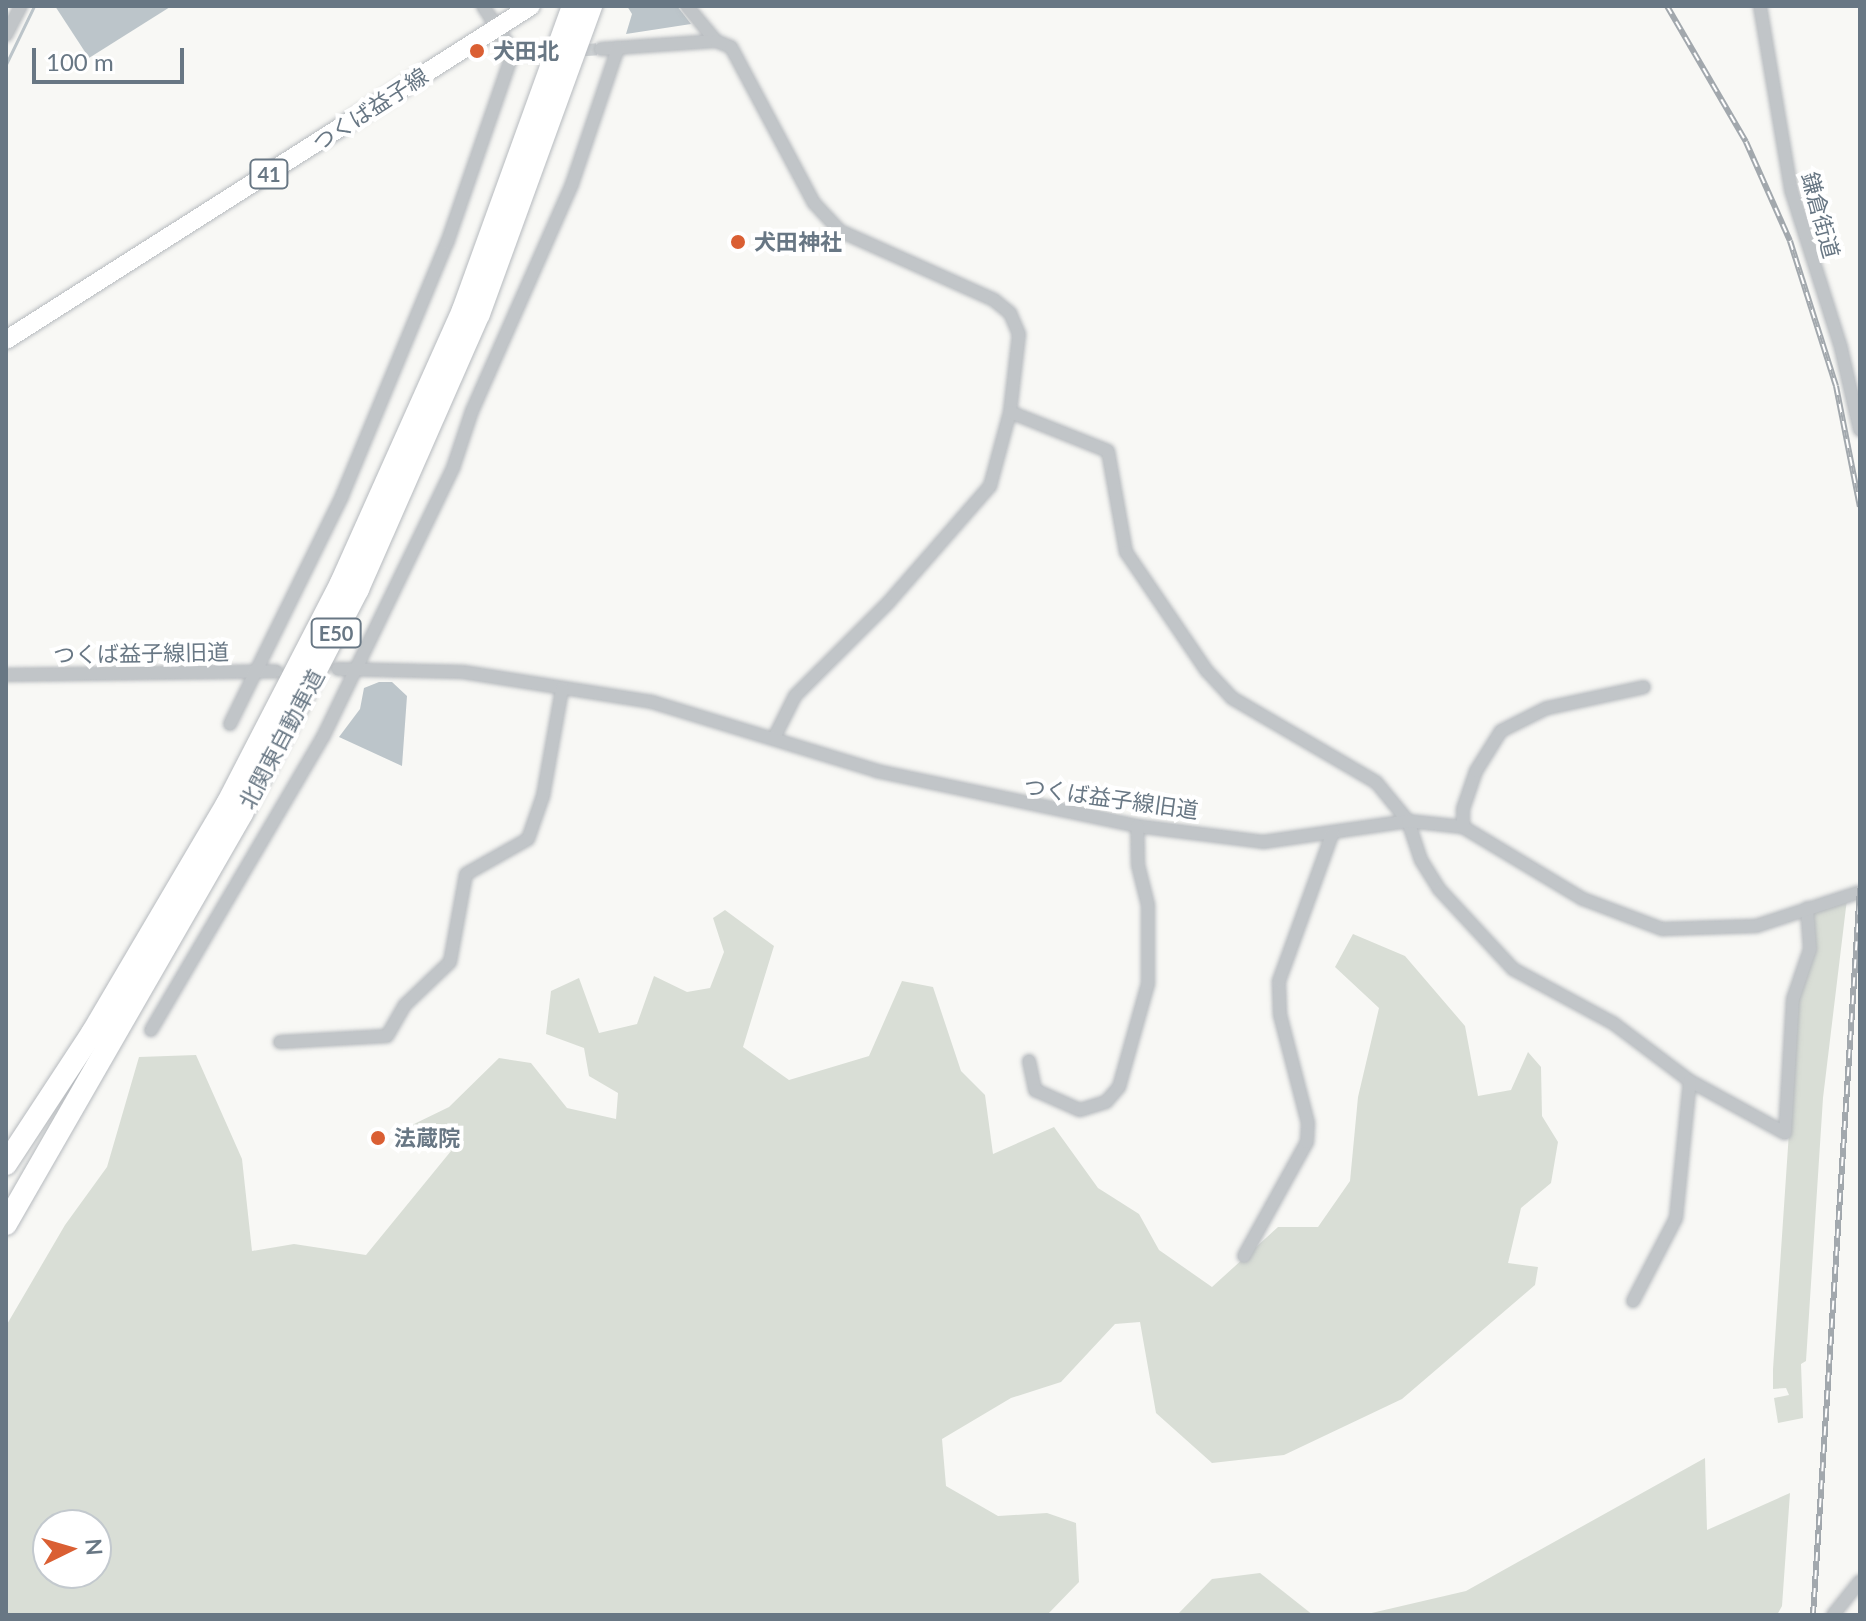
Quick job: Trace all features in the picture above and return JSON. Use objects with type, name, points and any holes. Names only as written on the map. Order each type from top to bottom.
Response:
[{"type":"highway","name":"北関東自動車道","points":[[6,1164],[92,1033],[227,804],[334,597],[463,310],[573,6]]},
{"type":"highway","name":"北関東自動車道","points":[[6,1224],[242,813],[358,589],[479,314],[591,6]]},
{"type":"main road","name":"つくば益子線","points":[[6,340],[531,6]]},
{"type":"street","points":[[6,35],[21,6]]},
{"type":"street","points":[[483,6],[513,52],[531,54]]},
{"type":"street","points":[[687,6],[716,41]]},
{"type":"street","name":"鎌倉街道","points":[[1760,6],[1791,190],[1841,348],[1860,430]]},
{"type":"street","points":[[601,49],[716,41],[731,47],[748,71],[814,203],[840,231],[994,300],[1010,313],[1019,349],[1010,412],[990,486],[894,596],[795,696],[774,738]]},
{"type":"street","points":[[151,1030],[316,750],[453,468],[472,411],[572,184],[618,48]]},
{"type":"street","points":[[230,724],[335,512],[441,257],[513,52]]},
{"type":"street","points":[[1010,412],[1104,446],[1111,459],[1126,552],[1213,678],[1232,698],[1360,769],[1408,821],[1421,860],[1439,889],[1513,969],[1613,1023],[1690,1081],[1785,1133],[1793,999],[1810,949],[1807,908]]},
{"type":"street","name":"つくば益子線旧道","points":[[338,669],[463,672],[668,705],[877,771],[1137,826],[1263,842],[1408,821],[1463,827],[1583,899],[1638,923],[1690,931],[1730,929],[1860,892]]},
{"type":"street","name":"つくば益子線旧道","points":[[6,675],[276,671]]},
{"type":"street","points":[[1463,827],[1463,809],[1476,771],[1501,731],[1547,708],[1644,687]]},
{"type":"street","points":[[280,1042],[387,1036],[405,1005],[450,962],[466,874],[528,839],[543,796],[562,689]]},
{"type":"street","points":[[1029,1061],[1035,1090],[1080,1110],[1106,1102],[1119,1087],[1148,984],[1148,905],[1138,865],[1137,826]]},
{"type":"street","points":[[1244,1256],[1307,1142],[1308,1123],[1280,1015],[1279,981],[1333,832]]},
{"type":"street","points":[[1633,1301],[1676,1218],[1690,1081]]},
{"type":"street","points":[[1833,1615],[1860,1581]]},
{"type":"shaded area","points":[[55,6],[169,6],[170,7],[89,58]]},
{"type":"shaded area","points":[[627,6],[677,6],[691,24],[626,34],[632,14]]},
{"type":"shaded area","points":[[379,682],[392,682],[407,696],[402,766],[339,737],[360,709],[364,688]]},
{"type":"shaded area","points":[[1847,899],[1823,1098],[1806,1361],[1801,1364],[1803,1418],[1778,1423],[1774,1398],[1789,1395],[1786,1388],[1773,1389],[1773,1369],[1798,999],[1813,913]]},
{"type":"shaded area","points":[[725,910],[774,946],[743,1047],[789,1080],[869,1056],[902,981],[933,987],[961,1071],[985,1095],[993,1154],[1054,1127],[1098,1188],[1139,1214],[1159,1250],[1212,1287],[1278,1227],[1318,1227],[1350,1181],[1358,1097],[1379,1008],[1335,967],[1353,934],[1405,956],[1465,1026],[1478,1096],[1511,1090],[1528,1052],[1541,1067],[1542,1116],[1558,1142],[1551,1183],[1521,1208],[1508,1263],[1538,1267],[1535,1285],[1402,1399],[1284,1455],[1212,1463],[1156,1413],[1140,1322],[1115,1324],[1061,1382],[1011,1398],[942,1439],[946,1486],[998,1516],[1047,1513],[1076,1523],[1079,1582],[1047,1615],[6,1615],[6,1326],[65,1225],[107,1167],[139,1057],[196,1055],[242,1159],[252,1251],[294,1244],[366,1255],[451,1151],[412,1125],[449,1107],[499,1058],[531,1063],[567,1108],[616,1119],[618,1093],[589,1076],[584,1048],[546,1034],[551,991],[579,978],[599,1033],[637,1024],[654,976],[687,992],[710,988],[724,952],[713,918]]},
{"type":"shaded area","points":[[1705,1458],[1707,1530],[1790,1493],[1782,1606],[1777,1615],[1363,1615],[1466,1591]]},
{"type":"shaded area","points":[[1260,1573],[1313,1615],[1177,1615],[1212,1579]]},
{"type":"waterway","points":[[6,64],[34,6]]},
{"type":"tunnel","points":[[531,54],[601,49]]},
{"type":"railway","points":[[1667,6],[1746,142],[1790,241],[1836,386],[1860,507]]},
{"type":"railway","points":[[1813,1615],[1860,889]]},
{"type":"place","name":"犬田北","points":[[477,51]]},
{"type":"place","name":"犬田神社","points":[[738,242]]},
{"type":"place","name":"法蔵院","points":[[378,1138]]}]
